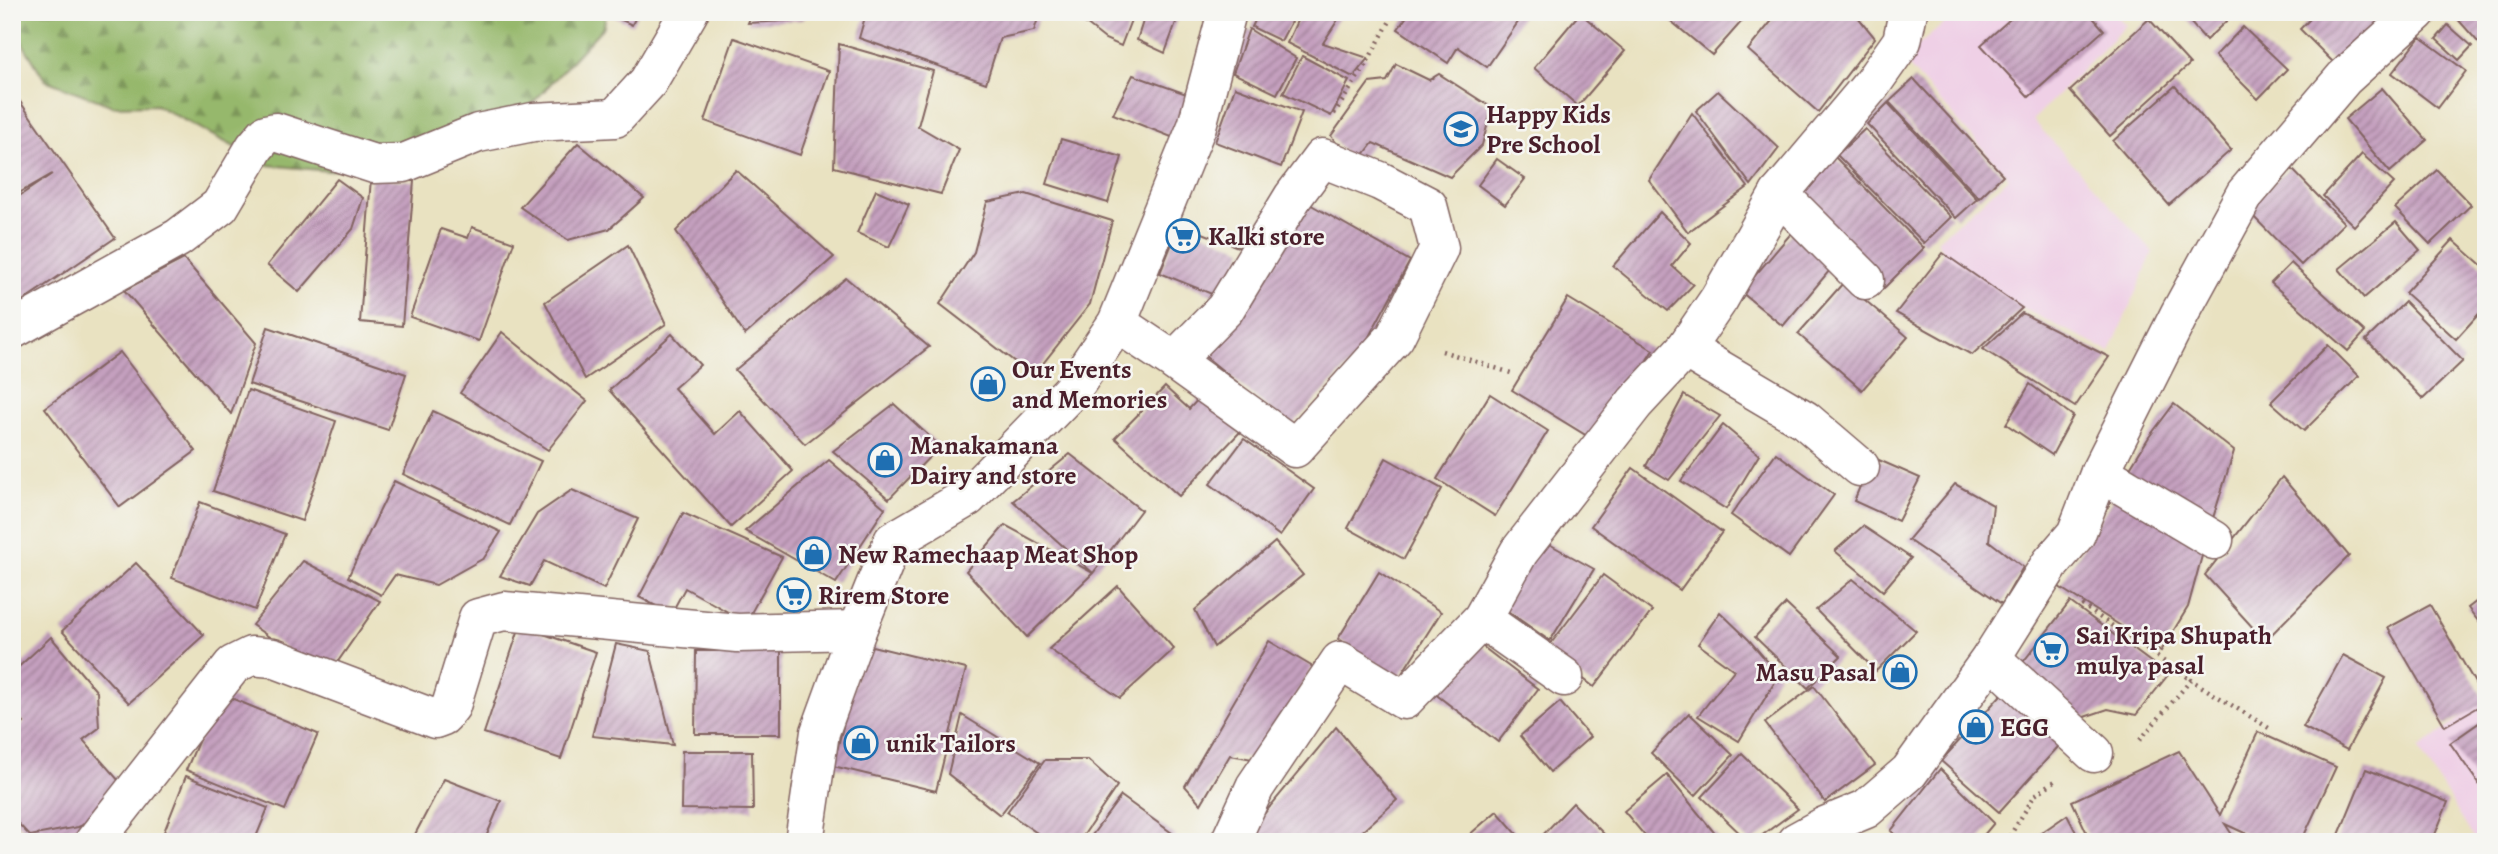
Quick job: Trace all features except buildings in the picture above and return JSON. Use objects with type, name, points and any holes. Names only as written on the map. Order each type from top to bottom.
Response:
[{"type":"street","points":[[12,330],[178,238],[219,206],[255,147],[266,134],[276,132],[374,164],[384,164],[404,163],[478,133],[533,122],[615,118],[648,82],[689,12]]},
{"type":"street","points":[[804,842],[820,733],[892,541],[968,496],[1071,391],[1116,323],[1197,126],[1227,12]]},
{"type":"street","points":[[1230,842],[1255,787],[1340,661],[1404,700],[1482,619],[1519,552],[1635,403],[1685,349],[1718,299],[1779,194],[1871,85],[1902,41],[1908,12]]},
{"type":"street","points":[[1796,842],[1825,826],[1866,809],[1909,772],[1991,658],[2050,562],[2076,534],[2101,472],[2180,313],[2245,194],[2344,78],[2402,17]]},
{"type":"street","points":[[1116,323],[1295,448],[1395,337],[1438,248],[1427,206],[1380,181],[1322,158],[1293,197],[1225,309],[1174,361]]},
{"type":"street","points":[[1779,194],[1866,280]]},
{"type":"street","points":[[1685,349],[1805,420],[1860,467]]},
{"type":"street","points":[[2101,472],[2214,540]]},
{"type":"street","points":[[94,842],[233,665],[251,656],[273,658],[435,719],[443,716],[451,706],[478,618],[504,611],[737,633],[857,630]]},
{"type":"street","points":[[1482,619],[1564,677]]},
{"type":"street","points":[[1991,658],[2094,753]]},
{"type":"path","points":[[1322,158],[1328,124],[1395,12]]},
{"type":"path","points":[[1395,337],[1511,373]]},
{"type":"path","points":[[2040,579],[2074,599],[2191,680]]},
{"type":"shaded area","points":[[1958,12],[2113,12],[2126,25],[2033,120],[2153,252],[2110,352],[2022,308],[1943,253],[1937,240],[2009,178],[1902,59]]},
{"type":"shaded area","points":[[2486,699],[2486,842],[2476,842],[2419,749]]},
{"type":"green space","points":[[12,12],[606,12],[604,26],[504,134],[329,171],[268,165],[156,105],[113,106],[45,80],[12,26]]},
{"type":"place","name":"Happy Kids Pre School","points":[[1461,129]]},
{"type":"place","name":"Kalki store","points":[[1183,236]]},
{"type":"place","name":"Our Events and Memories","points":[[988,384]]},
{"type":"place","name":"Manakamana Dairy and store","points":[[885,460]]},
{"type":"place","name":"New Ramechaap Meat Shop","points":[[814,554]]},
{"type":"place","name":"Rirem Store","points":[[794,595]]},
{"type":"place","name":"Sai Kripa Shupath mulya pasal","points":[[2051,650]]},
{"type":"place","name":"Masu Pasal","points":[[1900,672]]},
{"type":"place","name":"EGG","points":[[1976,727]]},
{"type":"place","name":"unik Tailors","points":[[861,743]]}]
